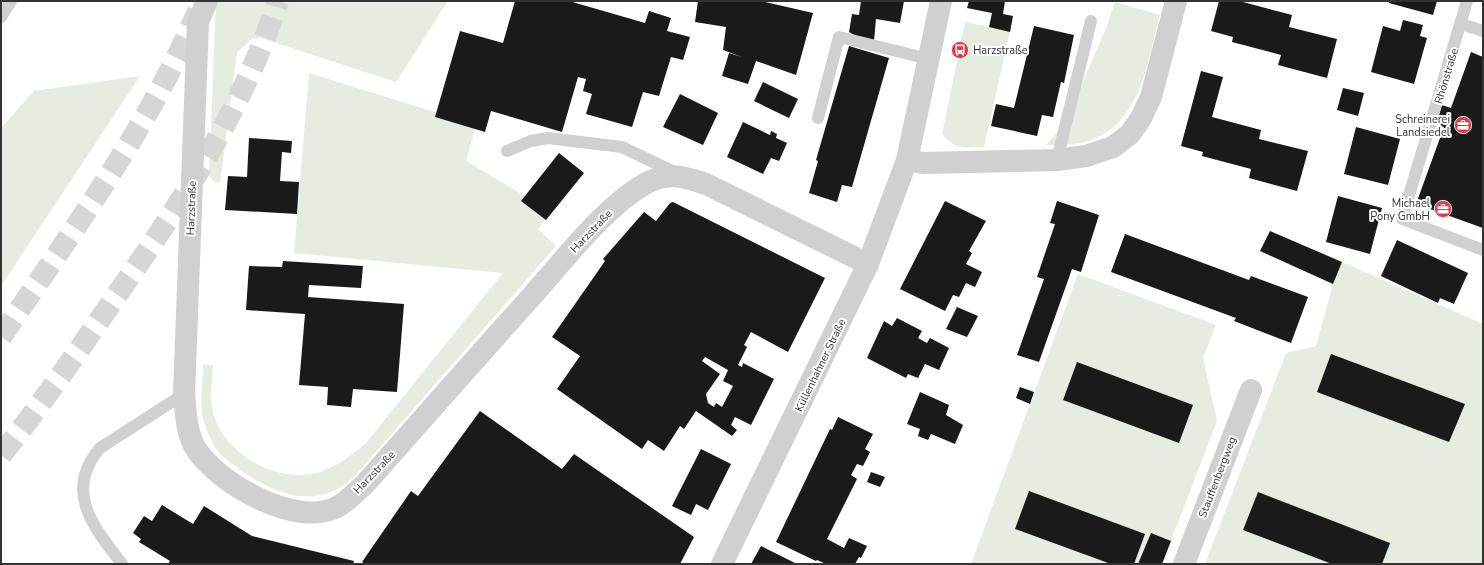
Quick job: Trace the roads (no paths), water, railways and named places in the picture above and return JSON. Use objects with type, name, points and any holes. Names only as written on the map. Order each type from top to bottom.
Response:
[{"type":"street","name":"Harzstraße","points":[[206,1],[198,22],[184,394],[188,430],[196,449],[209,465],[243,490],[265,502],[291,510],[316,512],[337,507],[365,484],[574,248],[616,205],[643,184],[662,176],[683,176],[706,184],[868,264]]},
{"type":"street","name":"Küllenhahner Straße","points":[[722,564],[868,264],[907,160],[940,1]]},
{"type":"street","points":[[907,160],[923,163],[1057,160],[1086,156],[1113,147],[1130,134],[1141,118],[1151,97],[1176,1]]},
{"type":"street","name":"Stauffenbergweg","points":[[1184,564],[1251,390]]},
{"type":"lane","points":[[1,17],[11,1]]},
{"type":"lane","name":"Rhönstraße","points":[[1467,1],[1402,219],[1483,250]]},
{"type":"lane","points":[[1057,160],[1091,21]]},
{"type":"lane","points":[[1461,24],[1483,31]]},
{"type":"lane","points":[[818,118],[839,37],[929,59]]},
{"type":"lane","points":[[507,151],[531,141],[548,138],[622,147],[683,176]]},
{"type":"lane","points":[[122,564],[92,521],[83,502],[84,475],[90,459],[100,448],[184,394]]},
{"type":"tunnel","points":[[1,455],[74,357],[187,191],[228,118],[247,80],[264,41],[278,1]]},
{"type":"tunnel","points":[[1,337],[81,218],[132,138],[178,55],[198,11]]},
{"type":"place","name":"Harzstraße","points":[[960,50]]},
{"type":"place","name":"Schreinerei Landsiedel","points":[[1463,125]]},
{"type":"place","name":"Michael Pony GmbH","points":[[1443,209]]}]
